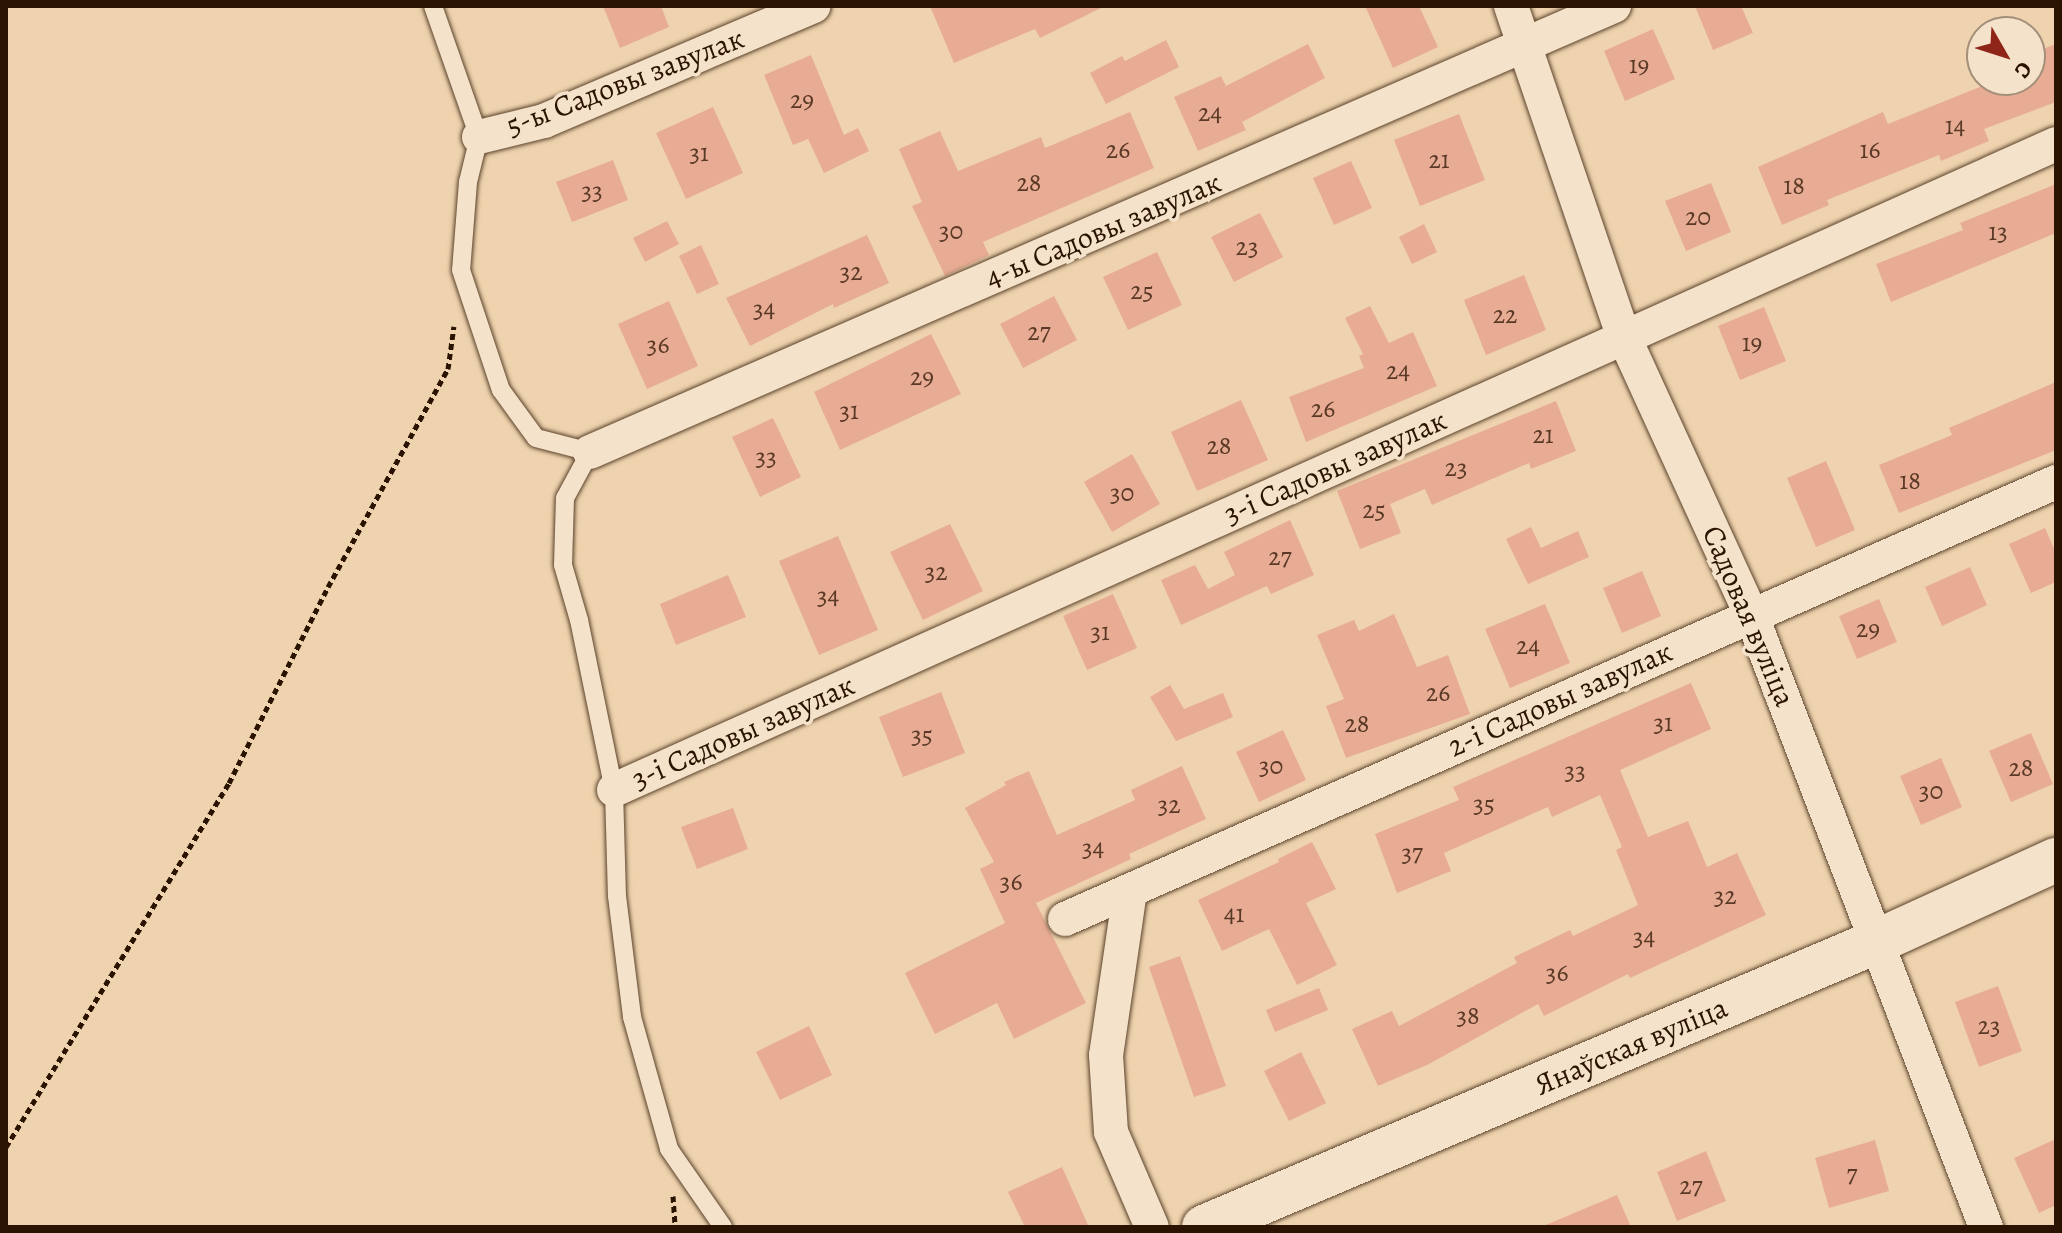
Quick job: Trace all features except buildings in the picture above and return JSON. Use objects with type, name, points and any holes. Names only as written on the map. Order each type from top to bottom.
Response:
[{"type":"street","name":"5-ы Садовы завулак","points":[[479,137],[544,121],[814,6]]},
{"type":"street","name":"Садовая вуліца","points":[[1511,6],[1624,337],[1751,614],[1986,1227]]},
{"type":"street","name":"4-ы Садовы завулак","points":[[590,452],[1614,6]]},
{"type":"street","name":"3-і Садовы завулак","points":[[614,790],[2056,144]]},
{"type":"street","name":"2-і Садовы завулак","points":[[1065,919],[2056,482]]},
{"type":"street","name":"Янаўская вуліца","points":[[1204,1227],[1878,941],[2056,860]]},
{"type":"street","points":[[1130,891],[1106,1055],[1111,1132],[1152,1227]]},
{"type":"lane","points":[[433,6],[479,137],[468,182],[461,270],[501,390],[536,438],[590,452],[565,498],[563,565],[579,620],[614,790],[617,896],[632,1017],[669,1149],[723,1227]]},
{"type":"path","points":[[6,1147],[229,783],[328,587],[448,369],[461,270]]}]
